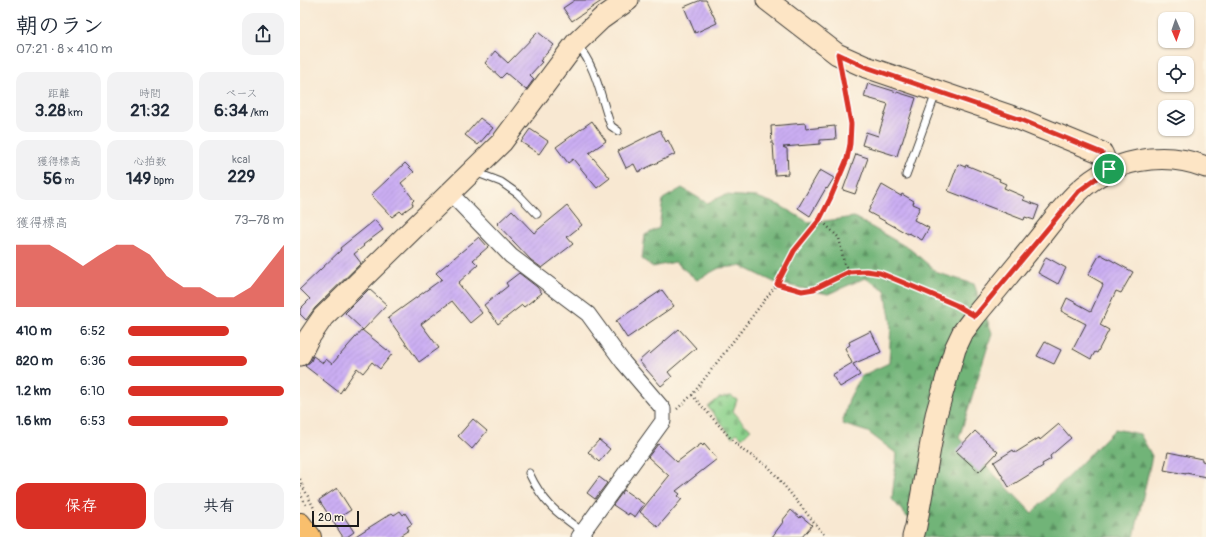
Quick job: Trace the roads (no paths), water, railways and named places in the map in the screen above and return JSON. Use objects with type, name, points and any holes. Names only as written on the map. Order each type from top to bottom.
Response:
[{"type":"highway","points":[[308,515],[310,537]]},
{"type":"street","points":[[300,355],[308,339],[323,317],[502,142],[576,43],[601,19],[628,0]]},
{"type":"street","points":[[767,0],[838,54],[866,67],[1019,119],[1102,153],[1109,169]]},
{"type":"street","points":[[913,537],[936,415],[955,349],[975,316],[1074,196],[1095,178],[1109,169],[1148,159],[1172,159],[1195,162],[1206,167]]},
{"type":"street","points":[[450,193],[511,256],[588,314],[623,362],[663,410],[663,421],[581,534]]},
{"type":"lane","points":[[576,43],[585,53],[591,67],[611,126],[618,131]]},
{"type":"lane","points":[[906,175],[937,91]]},
{"type":"lane","points":[[474,171],[501,182],[518,194],[537,214]]},
{"type":"lane","points":[[529,473],[543,499],[581,534]]}]
